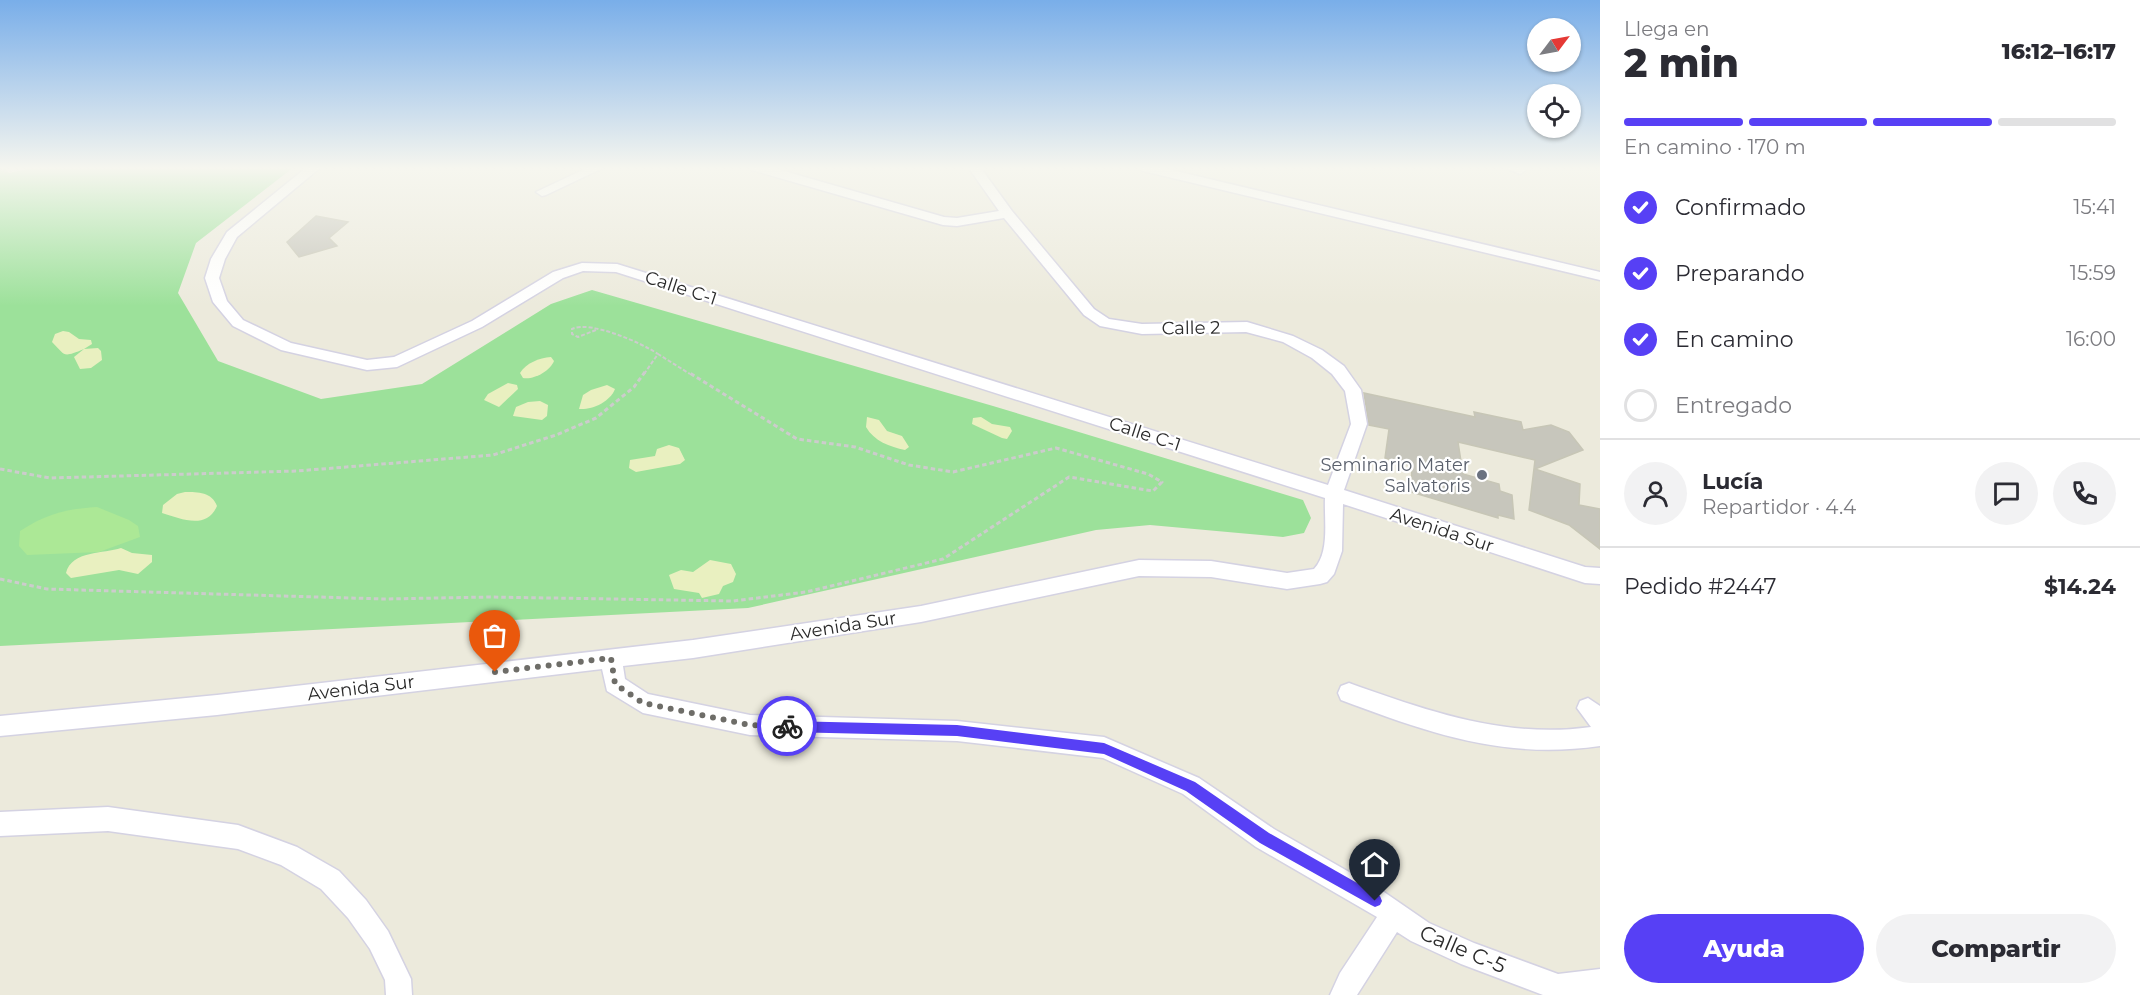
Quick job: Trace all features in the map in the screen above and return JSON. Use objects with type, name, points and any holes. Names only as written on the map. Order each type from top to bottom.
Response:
[{"type":"street","name":"Calle C-1","points":[[258,213],[232,235],[218,259],[212,278],[220,302],[238,323],[286,347],[367,365],[397,362],[477,324],[558,275],[582,267],[617,268],[1335,494]]},
{"type":"street","points":[[917,213],[943,221],[957,222],[1007,214]]},
{"type":"street","points":[[1338,213],[1600,276]]},
{"type":"street","name":"Calle 2","points":[[1007,214],[1089,312],[1105,323],[1142,329],[1247,327],[1288,339],[1317,354],[1338,370],[1353,390],[1359,423],[1335,494]]},
{"type":"street","name":"Avenida Sur","points":[[0,726],[217,705],[693,649],[921,614],[1139,568],[1211,569],[1287,581],[1320,576],[1327,568],[1334,551],[1335,494],[1585,575],[1600,576]]},
{"type":"street","name":"Calle C-5","points":[[611,658],[615,684],[643,703],[750,725],[957,731],[1104,748],[1191,786],[1265,838],[1375,901],[1419,932],[1470,955],[1558,987],[1600,982]]},
{"type":"street","points":[[1349,693],[1437,724],[1499,735],[1575,741],[1600,736]]},
{"type":"street","points":[[0,824],[108,819],[238,837],[288,856],[330,880],[357,909],[379,940],[398,979],[399,995]]},
{"type":"street","points":[[1343,995],[1349,982],[1394,914]]},
{"type":"path","points":[[0,579],[47,590],[385,599],[490,597],[733,601],[806,591],[943,559],[1069,477],[1153,491],[1162,482],[1148,474],[1056,448],[953,472],[909,465],[855,447],[797,439],[647,345],[629,338],[596,330],[578,326],[573,329],[572,334],[578,337],[596,330]]},
{"type":"path","points":[[0,469],[50,478],[297,471],[493,455],[556,435],[596,418],[634,387],[658,354]]},
{"type":"green space","points":[[0,213],[234,213],[196,243],[178,293],[218,361],[321,399],[422,384],[551,304],[592,290],[993,406],[1303,500],[1311,518],[1304,533],[1283,537],[1150,525],[1096,530],[748,608],[0,646]]},
{"type":"green space","points":[[97,507],[138,526],[140,537],[99,552],[27,555],[19,546],[20,531],[39,520],[66,511]]},
{"type":"sand","points":[[63,331],[79,339],[91,340],[92,344],[77,352],[65,354],[52,342],[55,334]]},
{"type":"sand","points":[[98,348],[101,351],[102,360],[91,368],[80,369],[74,357],[84,349]]},
{"type":"sand","points":[[551,357],[554,361],[545,371],[532,378],[523,378],[520,373],[526,366]]},
{"type":"sand","points":[[508,383],[517,385],[518,389],[499,407],[484,400],[488,394]]},
{"type":"sand","points":[[607,385],[615,389],[609,398],[595,407],[579,409],[583,395]]},
{"type":"sand","points":[[540,401],[548,405],[547,416],[542,420],[513,416],[516,407],[528,402]]},
{"type":"sand","points":[[867,417],[879,420],[887,431],[902,436],[909,447],[905,450],[899,449],[878,440],[866,427]]},
{"type":"sand","points":[[981,417],[992,424],[1010,427],[1012,431],[1007,439],[972,424],[973,418]]},
{"type":"sand","points":[[669,445],[679,448],[685,460],[680,464],[636,472],[629,468],[630,460],[655,456],[657,449]]},
{"type":"sand","points":[[200,493],[212,498],[217,506],[213,513],[207,518],[193,521],[162,513],[163,505],[177,494]]},
{"type":"sand","points":[[121,548],[132,553],[152,555],[152,562],[138,574],[119,570],[71,578],[66,573],[75,560],[89,554]]},
{"type":"sand","points":[[710,560],[731,564],[736,574],[733,582],[723,586],[719,594],[702,598],[699,593],[674,589],[669,575],[681,570],[693,572]]},
{"type":"building","points":[[316,216],[348,222],[329,238],[337,246],[299,257],[287,242]]},
{"type":"building","points":[[1364,393],[1475,417],[1474,412],[1521,422],[1523,430],[1551,425],[1569,432],[1583,450],[1535,469],[1580,484],[1579,505],[1600,509],[1600,549],[1569,525],[1529,510],[1535,460],[1458,442],[1463,474],[1499,484],[1500,491],[1512,495],[1514,519],[1498,515],[1498,518],[1411,492],[1412,466],[1385,458],[1389,429],[1369,425]]},
{"type":"way so far","points":[[495,672],[611,658],[615,684],[643,703],[750,725],[787,726]]},
{"type":"place","name":"Seminario Mater Salvatoris","points":[[1482,475]]},
{"type":"route","points":[[787,726],[957,731],[1104,748],[1191,786],[1265,838],[1375,901]]}]
